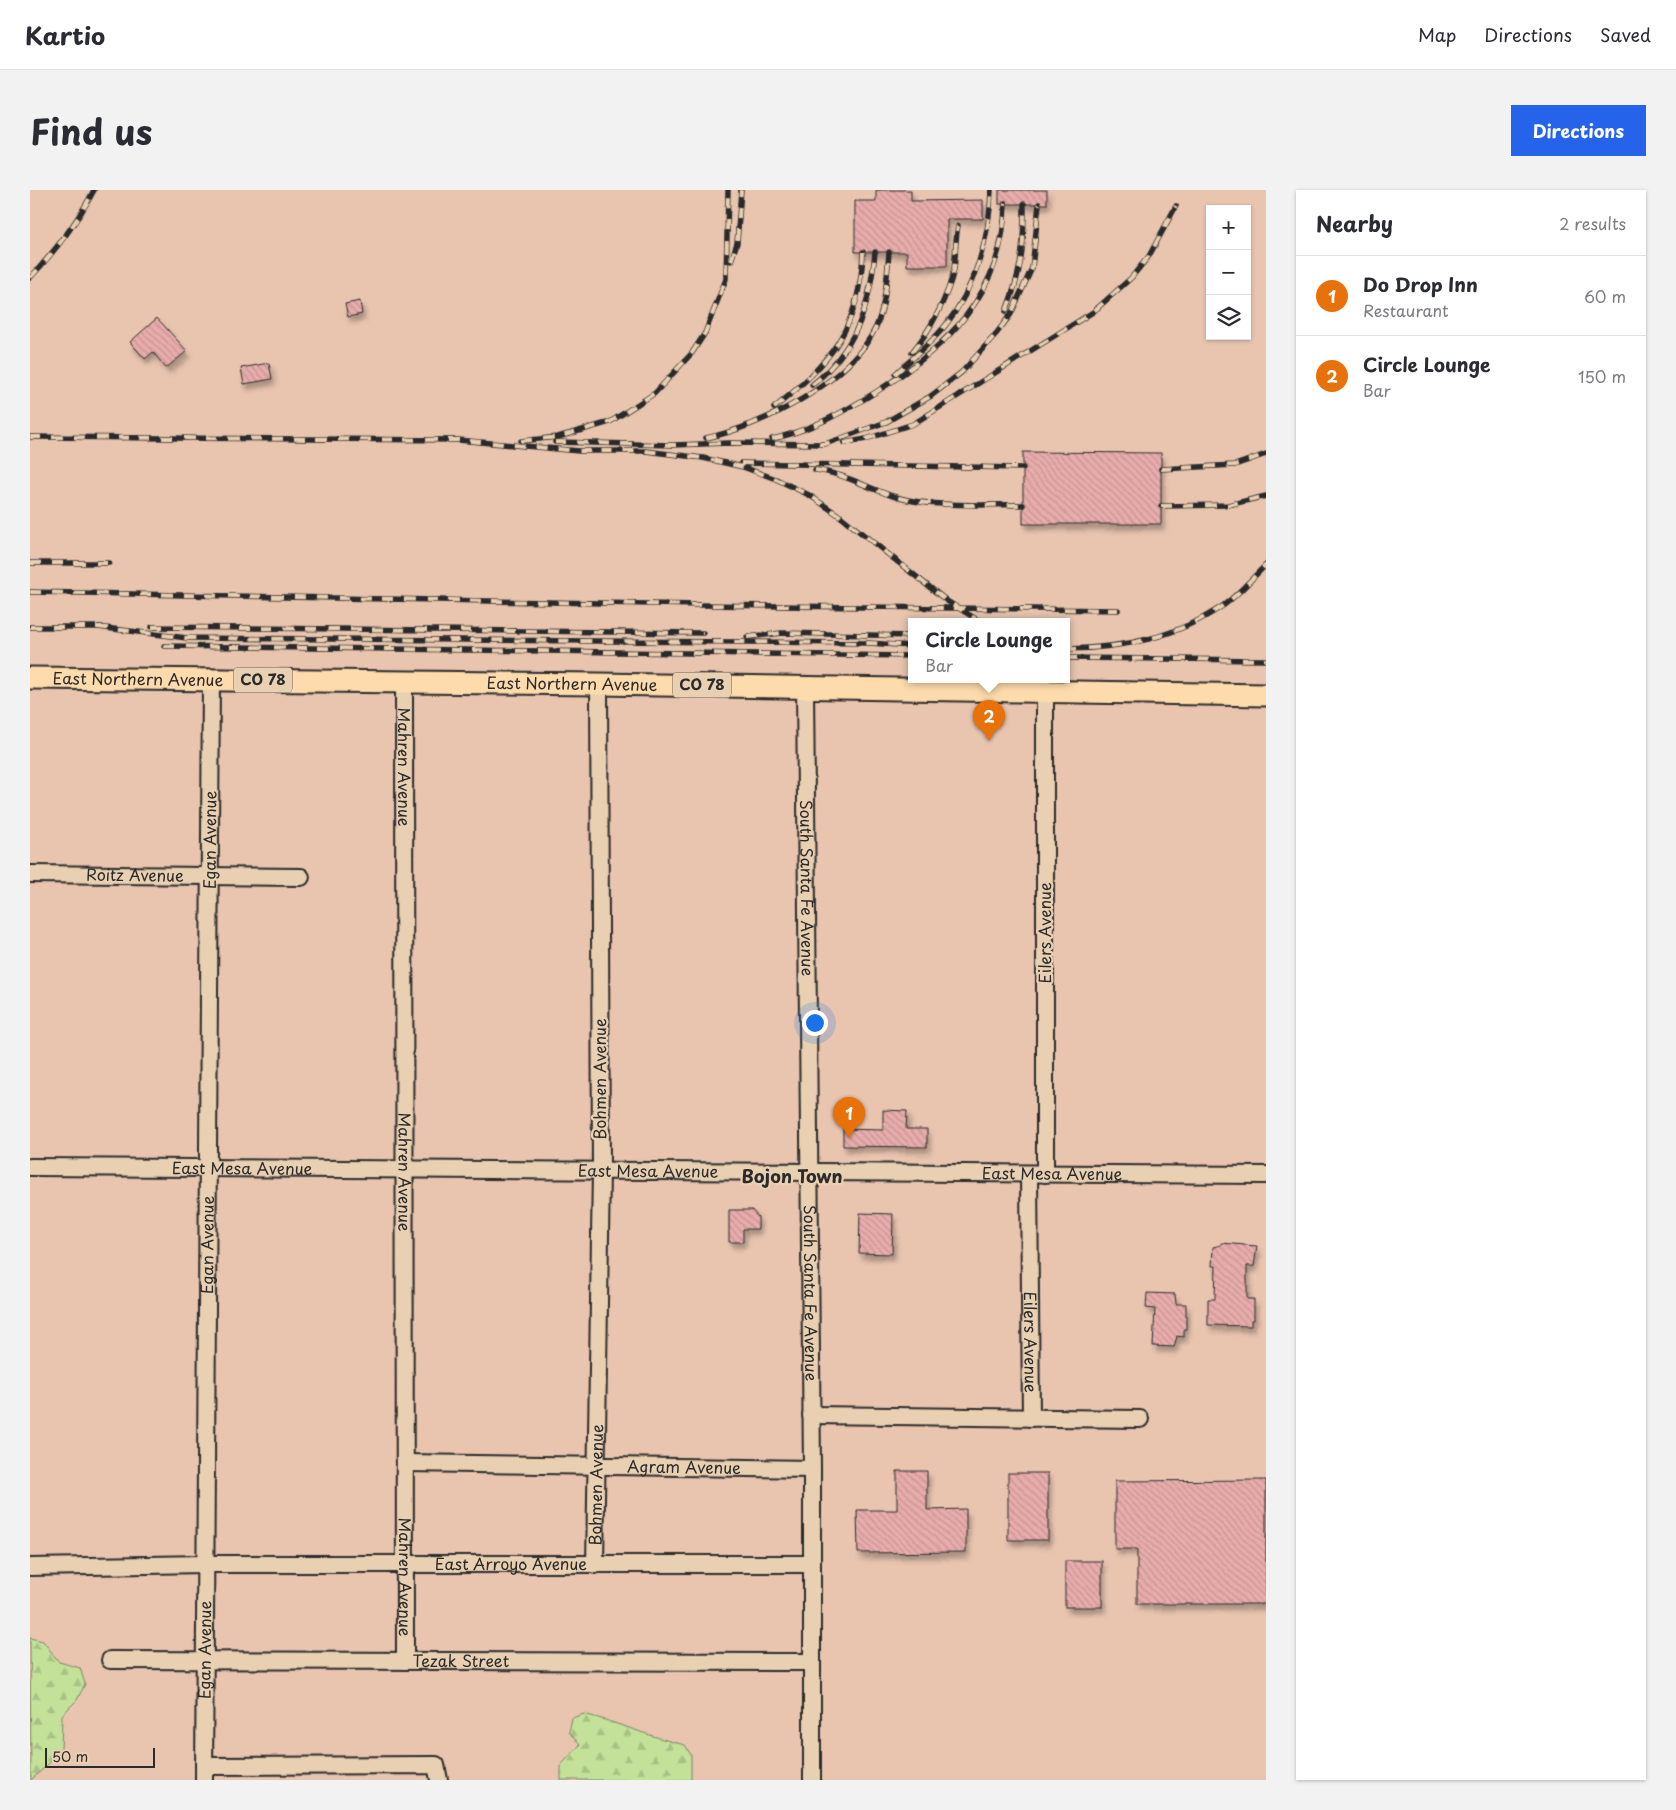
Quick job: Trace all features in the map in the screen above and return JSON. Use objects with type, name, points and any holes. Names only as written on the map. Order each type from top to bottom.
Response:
[{"type":"main road","name":"East Northern Avenue","points":[[30,678],[599,684],[1266,695]]},
{"type":"street","name":"Egan Avenue","points":[[204,1773],[211,679]]},
{"type":"street","name":"Mahren Avenue","points":[[404,682],[405,1661]]},
{"type":"street","name":"Bohmen Avenue","points":[[595,1565],[600,1171],[599,684]]},
{"type":"street","name":"South Santa Fe Avenue","points":[[805,687],[812,1469],[812,1780]]},
{"type":"street","name":"Eilers Avenue","points":[[1031,1418],[1045,691]]},
{"type":"street","name":"Roitz Avenue","points":[[30,874],[301,877]]},
{"type":"street","name":"East Mesa Avenue","points":[[30,1167],[1266,1176]]},
{"type":"street","points":[[811,1415],[1140,1419]]},
{"type":"street","name":"Agram Avenue","points":[[405,1463],[812,1469]]},
{"type":"street","name":"East Arroyo Avenue","points":[[30,1567],[205,1564],[812,1564]]},
{"type":"street","name":"Tezak Street","points":[[110,1660],[812,1662]]},
{"type":"street","points":[[204,1773],[436,1765],[439,1780]]},
{"type":"green space","points":[[30,1638],[43,1641],[59,1662],[80,1668],[85,1684],[77,1700],[62,1715],[61,1752],[31,1780]]},
{"type":"green space","points":[[584,1714],[685,1745],[691,1755],[691,1780],[561,1780],[561,1765],[580,1745],[569,1732],[572,1718]]},
{"type":"building","points":[[876,190],[911,190],[911,201],[983,200],[983,219],[947,219],[947,266],[907,266],[907,252],[855,252],[855,201],[876,201]]},
{"type":"building","points":[[999,190],[1047,190],[1047,204],[999,204]]},
{"type":"building","points":[[360,301],[362,314],[348,317],[345,304]]},
{"type":"building","points":[[157,318],[187,351],[166,368],[153,352],[145,359],[130,342]]},
{"type":"building","points":[[269,363],[272,379],[244,384],[241,368]]},
{"type":"building","points":[[1023,452],[1161,453],[1161,524],[1023,524]]},
{"type":"building","points":[[883,1110],[907,1111],[906,1129],[927,1129],[927,1147],[843,1146],[843,1129],[883,1130]]},
{"type":"building","points":[[729,1210],[752,1210],[758,1217],[758,1229],[743,1229],[743,1242],[729,1242]]},
{"type":"building","points":[[860,1213],[893,1214],[892,1254],[859,1253]]},
{"type":"building","points":[[1221,1243],[1257,1246],[1254,1266],[1247,1266],[1247,1299],[1254,1299],[1254,1320],[1251,1320],[1251,1326],[1208,1325],[1208,1299],[1215,1299],[1216,1266],[1212,1266],[1213,1247],[1221,1245]]},
{"type":"building","points":[[1147,1293],[1175,1294],[1176,1304],[1186,1304],[1186,1329],[1184,1330],[1184,1337],[1177,1336],[1174,1347],[1153,1346],[1155,1309],[1146,1308]]},
{"type":"building","points":[[897,1471],[927,1471],[927,1510],[966,1509],[966,1552],[858,1553],[857,1510],[897,1510]]},
{"type":"building","points":[[1008,1473],[1048,1473],[1048,1540],[1008,1540]]},
{"type":"building","points":[[1266,1480],[1266,1604],[1137,1604],[1137,1549],[1115,1549],[1115,1481]]},
{"type":"building","points":[[1065,1561],[1102,1561],[1102,1607],[1065,1607]]},
{"type":"railway","points":[[30,278],[65,236],[94,190]]},
{"type":"railway","points":[[521,441],[558,437],[610,422],[655,393],[692,353],[705,333],[726,279],[728,190]]},
{"type":"railway","points":[[731,261],[737,243],[741,190]]},
{"type":"railway","points":[[895,374],[939,333],[956,311],[965,295],[979,262],[984,244],[988,226],[991,190]]},
{"type":"railway","points":[[772,439],[813,426],[863,400],[902,375],[948,336],[967,315],[982,291],[994,265],[1002,235],[1005,203]]},
{"type":"railway","points":[[1006,311],[1019,271],[1024,204]]},
{"type":"railway","points":[[555,442],[673,445],[730,443],[825,444],[886,422],[931,396],[962,372],[1011,314],[1032,268],[1039,204]]},
{"type":"railway","points":[[844,443],[866,439],[913,424],[1093,312],[1131,278],[1149,256],[1176,206]]},
{"type":"railway","points":[[912,352],[932,324],[943,302],[954,269],[958,226]]},
{"type":"railway","points":[[774,408],[812,375],[839,341],[849,323],[856,302],[861,279],[863,252]]},
{"type":"railway","points":[[812,385],[840,357],[858,326],[869,291],[875,252]]},
{"type":"railway","points":[[706,438],[729,432],[778,412],[803,399],[846,366],[864,347],[876,327],[886,290],[889,252]]},
{"type":"railway","points":[[30,437],[458,440],[579,451],[645,451],[703,458],[743,467],[776,479],[809,495],[840,516],[947,601],[975,618]]},
{"type":"railway","points":[[1161,469],[1235,465],[1266,454]]},
{"type":"railway","points":[[741,463],[1023,468]]},
{"type":"railway","points":[[815,470],[836,474],[896,497],[926,503],[1023,505]]},
{"type":"railway","points":[[1161,506],[1228,505],[1266,496]]},
{"type":"railway","points":[[30,563],[109,563]]},
{"type":"railway","points":[[1070,649],[1128,643],[1148,639],[1187,626],[1224,605],[1266,565]]},
{"type":"railway","points":[[30,592],[700,605],[1118,610]]},
{"type":"railway","points":[[30,627],[102,627]]},
{"type":"railway","points":[[97,627],[187,638],[869,643],[908,646]]},
{"type":"railway","points":[[152,627],[703,633]]},
{"type":"railway","points":[[747,637],[782,633],[908,636]]},
{"type":"railway","points":[[164,646],[908,656]]},
{"type":"railway","points":[[1070,658],[1266,660]]},
{"type":"place","name":"Circle Lounge","points":[[989,741]]},
{"type":"place","name":"Do Drop Inn","points":[[849,1138]]},
{"type":"district","name":"Bojon Town","points":[[792,1177]]}]
